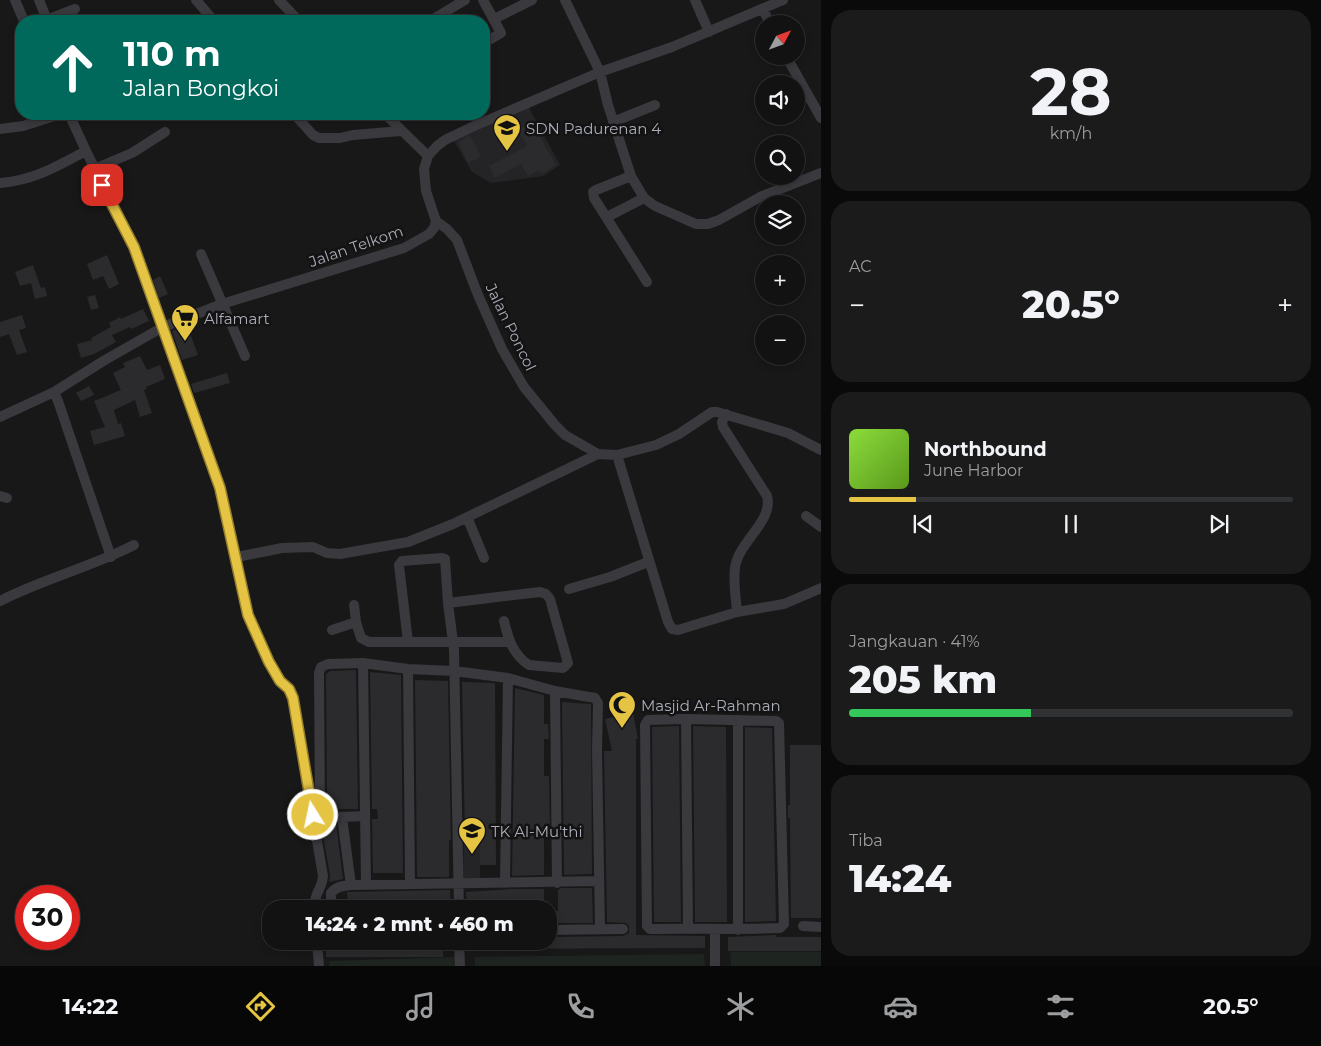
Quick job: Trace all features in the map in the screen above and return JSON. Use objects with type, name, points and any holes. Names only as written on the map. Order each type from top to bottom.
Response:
[{"type":"street","points":[[15,0],[21,15]]},
{"type":"street","points":[[39,0],[43,15]]},
{"type":"street","points":[[196,0],[209,15]]},
{"type":"street","points":[[279,0],[293,15]]},
{"type":"street","points":[[440,15],[465,0]]},
{"type":"street","points":[[483,0],[501,33],[490,39]]},
{"type":"street","points":[[494,19],[532,0]]},
{"type":"street","points":[[565,0],[600,72],[613,122],[631,176],[644,198],[655,206],[696,224],[708,224],[719,220],[760,197],[821,173]]},
{"type":"street","points":[[695,0],[709,32]]},
{"type":"street","points":[[436,221],[426,191],[424,169],[428,156],[445,140],[600,72],[672,47],[783,0]]},
{"type":"street","points":[[60,15],[75,9]]},
{"type":"street","points":[[763,9],[766,15]]},
{"type":"street","points":[[791,65],[821,118]]},
{"type":"street","points":[[613,122],[655,105]]},
{"type":"street","points":[[0,129],[23,126],[42,120]]},
{"type":"street","points":[[72,120],[94,169],[134,247],[220,488],[248,615],[269,662],[280,681],[289,689],[293,698],[317,834],[322,884],[314,900]]},
{"type":"street","points":[[299,120],[313,135],[319,138],[340,138],[401,131]]},
{"type":"street","points":[[391,120],[428,156]]},
{"type":"street","points":[[94,169],[132,152],[166,132]]},
{"type":"street","points":[[0,183],[21,181],[57,167],[86,151]]},
{"type":"street","points":[[631,176],[593,192],[594,198],[647,282]]},
{"type":"street","points":[[607,217],[644,198]]},
{"type":"street","name":"Jalan Telkom","points":[[0,417],[54,392],[163,327],[222,304],[404,248],[429,234],[434,228],[436,221]]},
{"type":"street","name":"Jalan Poncol","points":[[436,221],[457,240],[478,295],[502,349],[524,387],[565,435],[598,454],[616,455],[656,446],[679,434],[712,412],[726,414],[788,433],[821,450]]},
{"type":"street","points":[[201,254],[245,356]]},
{"type":"street","points":[[54,392],[111,557]]},
{"type":"street","points":[[726,414],[722,422],[723,427],[767,496],[769,504],[767,511],[743,548],[735,568],[737,612]]},
{"type":"street","points":[[236,557],[282,548],[313,547],[327,553],[340,554],[408,542],[467,517],[598,454]]},
{"type":"street","points":[[616,455],[648,562],[672,629],[678,630],[737,612],[784,604],[821,588]]},
{"type":"street","points":[[806,516],[821,527]]},
{"type":"street","points":[[467,517],[484,558]]},
{"type":"street","points":[[0,601],[40,582],[111,557],[134,545]]},
{"type":"street","points":[[408,642],[400,562],[445,559],[448,603],[454,646],[459,900]]},
{"type":"street","points":[[570,589],[610,577],[648,562]]},
{"type":"street","points":[[448,603],[540,592],[546,594],[550,599],[568,662],[567,665],[563,668],[529,665],[520,658],[510,642],[504,622]]},
{"type":"street","points":[[354,605],[356,622],[364,640],[454,646],[510,642]]},
{"type":"street","points":[[332,630],[356,622]]},
{"type":"street","points":[[365,816],[342,817],[322,815],[320,811],[319,674],[322,667],[328,664],[363,664],[408,669],[454,668],[508,678],[555,691],[596,698],[598,704],[600,929]]},
{"type":"street","points":[[363,664],[366,884]]},
{"type":"street","points":[[408,669],[410,883]]},
{"type":"street","points":[[505,883],[508,678]]},
{"type":"street","points":[[555,691],[557,883]]},
{"type":"street","points":[[686,719],[688,928]]},
{"type":"street","points":[[686,719],[776,721],[780,726],[784,924],[780,928],[738,930],[650,929],[647,926],[644,768],[646,722],[648,720],[686,719]]},
{"type":"street","points":[[738,720],[738,930]]},
{"type":"street","points":[[342,817],[352,885]]},
{"type":"street","points":[[331,900],[331,893],[337,887],[366,884],[599,881]]},
{"type":"street","points":[[803,926],[821,926]]},
{"type":"street","points":[[557,930],[623,929]]},
{"type":"street","points":[[715,929],[715,966]]},
{"type":"street","points":[[317,950],[318,966]]},
{"type":"street","points":[[459,950],[460,966]]},
{"type":"shaded area","name":"SDN Padurenan 4","points":[[528,106],[560,165],[544,176],[491,183],[472,172],[453,139]]},
{"type":"shaded area","name":"TK Al-Mu'thi","points":[[464,840],[480,840],[480,882],[463,882]]},
{"type":"shaded area","points":[[730,952],[821,952],[821,966],[731,966]]},
{"type":"shaded area","points":[[704,954],[705,966],[475,966],[475,957]]},
{"type":"shaded area","points":[[455,957],[455,966],[329,966],[329,961]]},
{"type":"building","points":[[531,121],[556,165],[542,174],[539,170],[528,176],[521,164],[495,178],[489,166],[527,146],[517,129]]},
{"type":"building","points":[[470,135],[481,157],[468,163],[458,142]]},
{"type":"building","points":[[107,255],[119,284],[109,289],[103,276],[93,280],[87,264]]},
{"type":"building","points":[[33,265],[41,288],[45,287],[47,296],[35,299],[31,283],[20,286],[15,272]]},
{"type":"building","points":[[160,276],[168,294],[159,298],[153,280]]},
{"type":"building","points":[[95,295],[99,308],[91,310],[87,297]]},
{"type":"building","points":[[143,309],[149,321],[112,335],[116,342],[94,354],[81,358],[77,344],[92,340],[91,338],[111,327],[109,323],[120,317],[121,319]]},
{"type":"building","points":[[22,315],[26,328],[19,330],[27,352],[17,355],[9,334],[0,337],[0,322]]},
{"type":"building","name":"Alfamart","points":[[187,325],[198,355],[182,360],[172,331]]},
{"type":"building","points":[[140,356],[147,370],[160,365],[165,379],[146,387],[147,389],[144,390],[152,413],[140,417],[135,400],[114,410],[118,424],[121,423],[125,436],[94,445],[90,431],[105,427],[94,401],[121,390],[113,373],[125,367],[123,363]]},
{"type":"building","points":[[227,373],[230,383],[194,393],[191,384]]},
{"type":"building","points":[[89,386],[94,395],[81,401],[76,393]]},
{"type":"building","points":[[356,670],[358,809],[327,809],[326,674],[330,671]]},
{"type":"building","points":[[370,672],[401,675],[403,873],[373,873],[372,819],[378,819],[377,809],[372,809]]},
{"type":"building","points":[[415,680],[448,681],[451,840],[449,840],[449,877],[417,877]]},
{"type":"building","points":[[462,682],[495,683],[496,865],[480,865],[480,841],[465,840]]},
{"type":"building","points":[[515,688],[544,695],[544,724],[548,724],[549,739],[544,739],[544,776],[549,776],[550,830],[544,830],[544,875],[512,876]]},
{"type":"building","points":[[562,702],[591,704],[592,874],[564,875]]},
{"type":"building","points":[[633,713],[638,739],[636,739],[636,935],[705,936],[705,948],[557,949],[557,937],[623,936],[629,933],[629,926],[626,923],[607,922],[604,751],[612,751],[605,719]]},
{"type":"building","points":[[679,726],[681,922],[654,922],[652,727]]},
{"type":"building","points":[[693,726],[726,727],[727,922],[695,922]]},
{"type":"building","points":[[745,727],[772,728],[776,921],[745,922]]},
{"type":"building","points":[[790,745],[821,745],[821,918],[791,918],[790,818],[788,818],[788,805],[790,805]]},
{"type":"building","points":[[336,823],[343,879],[329,882],[330,875],[321,824]]},
{"type":"building","points":[[561,888],[592,888],[593,923],[557,923],[558,890]]},
{"type":"building","points":[[544,889],[544,900],[466,900],[466,892]]},
{"type":"building","points":[[450,890],[451,900],[347,900],[347,892]]},
{"type":"building","points":[[776,935],[776,937],[821,937],[821,951],[728,951],[728,937]]},
{"type":"building","points":[[326,950],[443,950],[443,957],[326,957]]},
{"type":"place","name":"SDN Padurenan 4","points":[[507,152]]},
{"type":"place","name":"Alfamart","points":[[185,342]]},
{"type":"place","name":"Masjid Ar-Rahman","points":[[622,729]]},
{"type":"place","name":"TK Al-Mu'thi","points":[[472,855]]},
{"type":"route","points":[[102,185],[134,247],[220,488],[234,544],[248,615],[269,662],[280,681],[289,689],[293,698],[313,815]]}]
